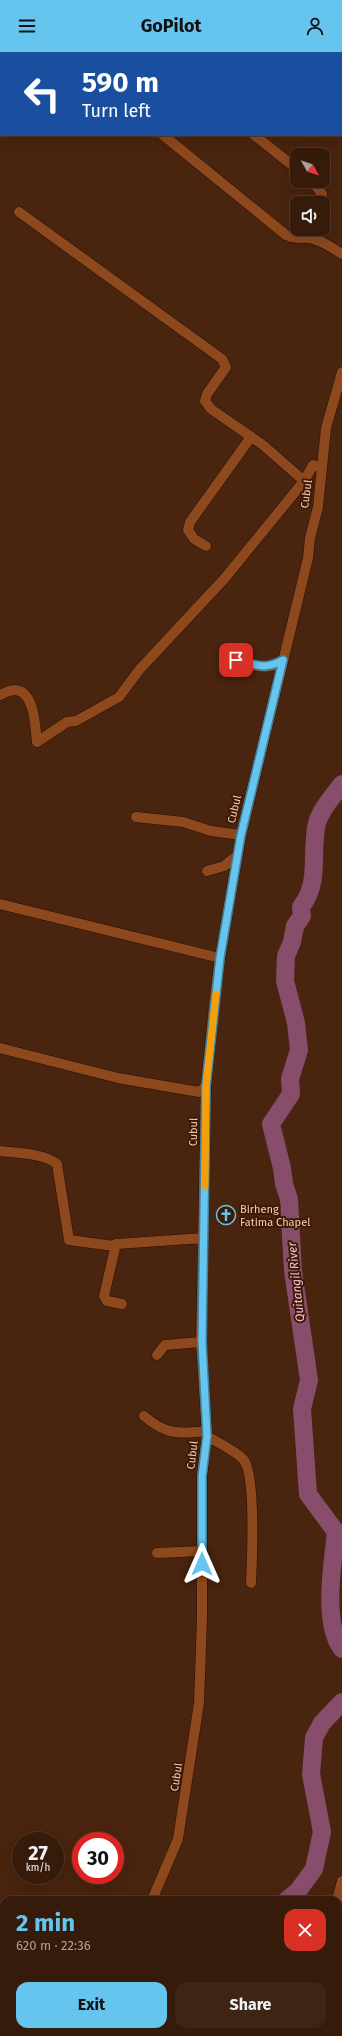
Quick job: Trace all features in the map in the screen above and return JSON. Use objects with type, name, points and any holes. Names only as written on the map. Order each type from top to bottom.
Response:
[{"type":"street","points":[[164,136],[281,232],[295,240],[303,236]]},
{"type":"street","points":[[255,136],[290,163]]},
{"type":"street","points":[[19,212],[222,359],[226,367],[207,394],[205,401],[210,409],[263,445],[304,480]]},
{"type":"street","points":[[313,236],[342,254]]},
{"type":"street","name":"Cubul","points":[[154,1896],[178,1839],[199,1703],[202,1618],[202,1476],[206,1433],[202,1342],[206,1086],[220,958],[241,835],[308,558],[310,538],[318,507],[326,428],[342,372]]},
{"type":"street","points":[[206,546],[194,539],[188,530],[190,522],[251,437]]},
{"type":"street","points":[[0,695],[16,690],[24,694],[31,702],[37,742],[67,722],[76,721],[119,697],[140,669],[225,578],[304,480],[313,465],[322,468]]},
{"type":"street","points":[[231,657],[236,660],[261,666],[272,666],[283,660]]},
{"type":"street","points":[[136,817],[183,822],[211,831],[241,835]]},
{"type":"street","points":[[207,871],[224,866],[238,855]]},
{"type":"street","points":[[0,904],[220,958]]},
{"type":"street","points":[[0,1048],[118,1078],[199,1092],[206,1086]]},
{"type":"street","points":[[0,1151],[45,1158],[57,1164],[69,1240],[114,1246],[121,1242],[204,1238]]},
{"type":"street","points":[[114,1246],[104,1296],[107,1300],[122,1304]]},
{"type":"street","points":[[157,1355],[165,1345],[202,1342]]},
{"type":"street","points":[[144,1416],[157,1426],[176,1434],[206,1433],[243,1459],[249,1470],[252,1518],[251,1583]]},
{"type":"street","points":[[157,1553],[202,1551]]},
{"type":"street","points":[[338,1896],[342,1882]]},
{"type":"waterway","name":"Quitangil River","points":[[342,784],[324,808],[317,823],[311,887],[301,907],[302,916],[295,926],[292,942],[286,956],[285,981],[296,1023],[299,1050],[290,1079],[291,1094],[271,1124],[282,1168],[284,1184],[289,1199],[293,1271],[309,1380],[302,1409],[308,1494],[336,1532],[330,1592],[332,1624],[336,1638],[342,1649]]},
{"type":"waterway","name":"Quitangil River","points":[[292,1896],[298,1891],[314,1869],[322,1832],[311,1774],[314,1738],[322,1723],[342,1702]]},
{"type":"slow traffic","points":[[205,1186],[206,1086],[216,994]]},
{"type":"place","name":"Birheng Fatima Chapel","points":[[226,1215]]},
{"type":"route","points":[[202,1564],[202,1476],[207,1436],[202,1342],[206,1086],[220,958],[241,835],[283,660],[272,666],[261,666],[236,660]]}]
